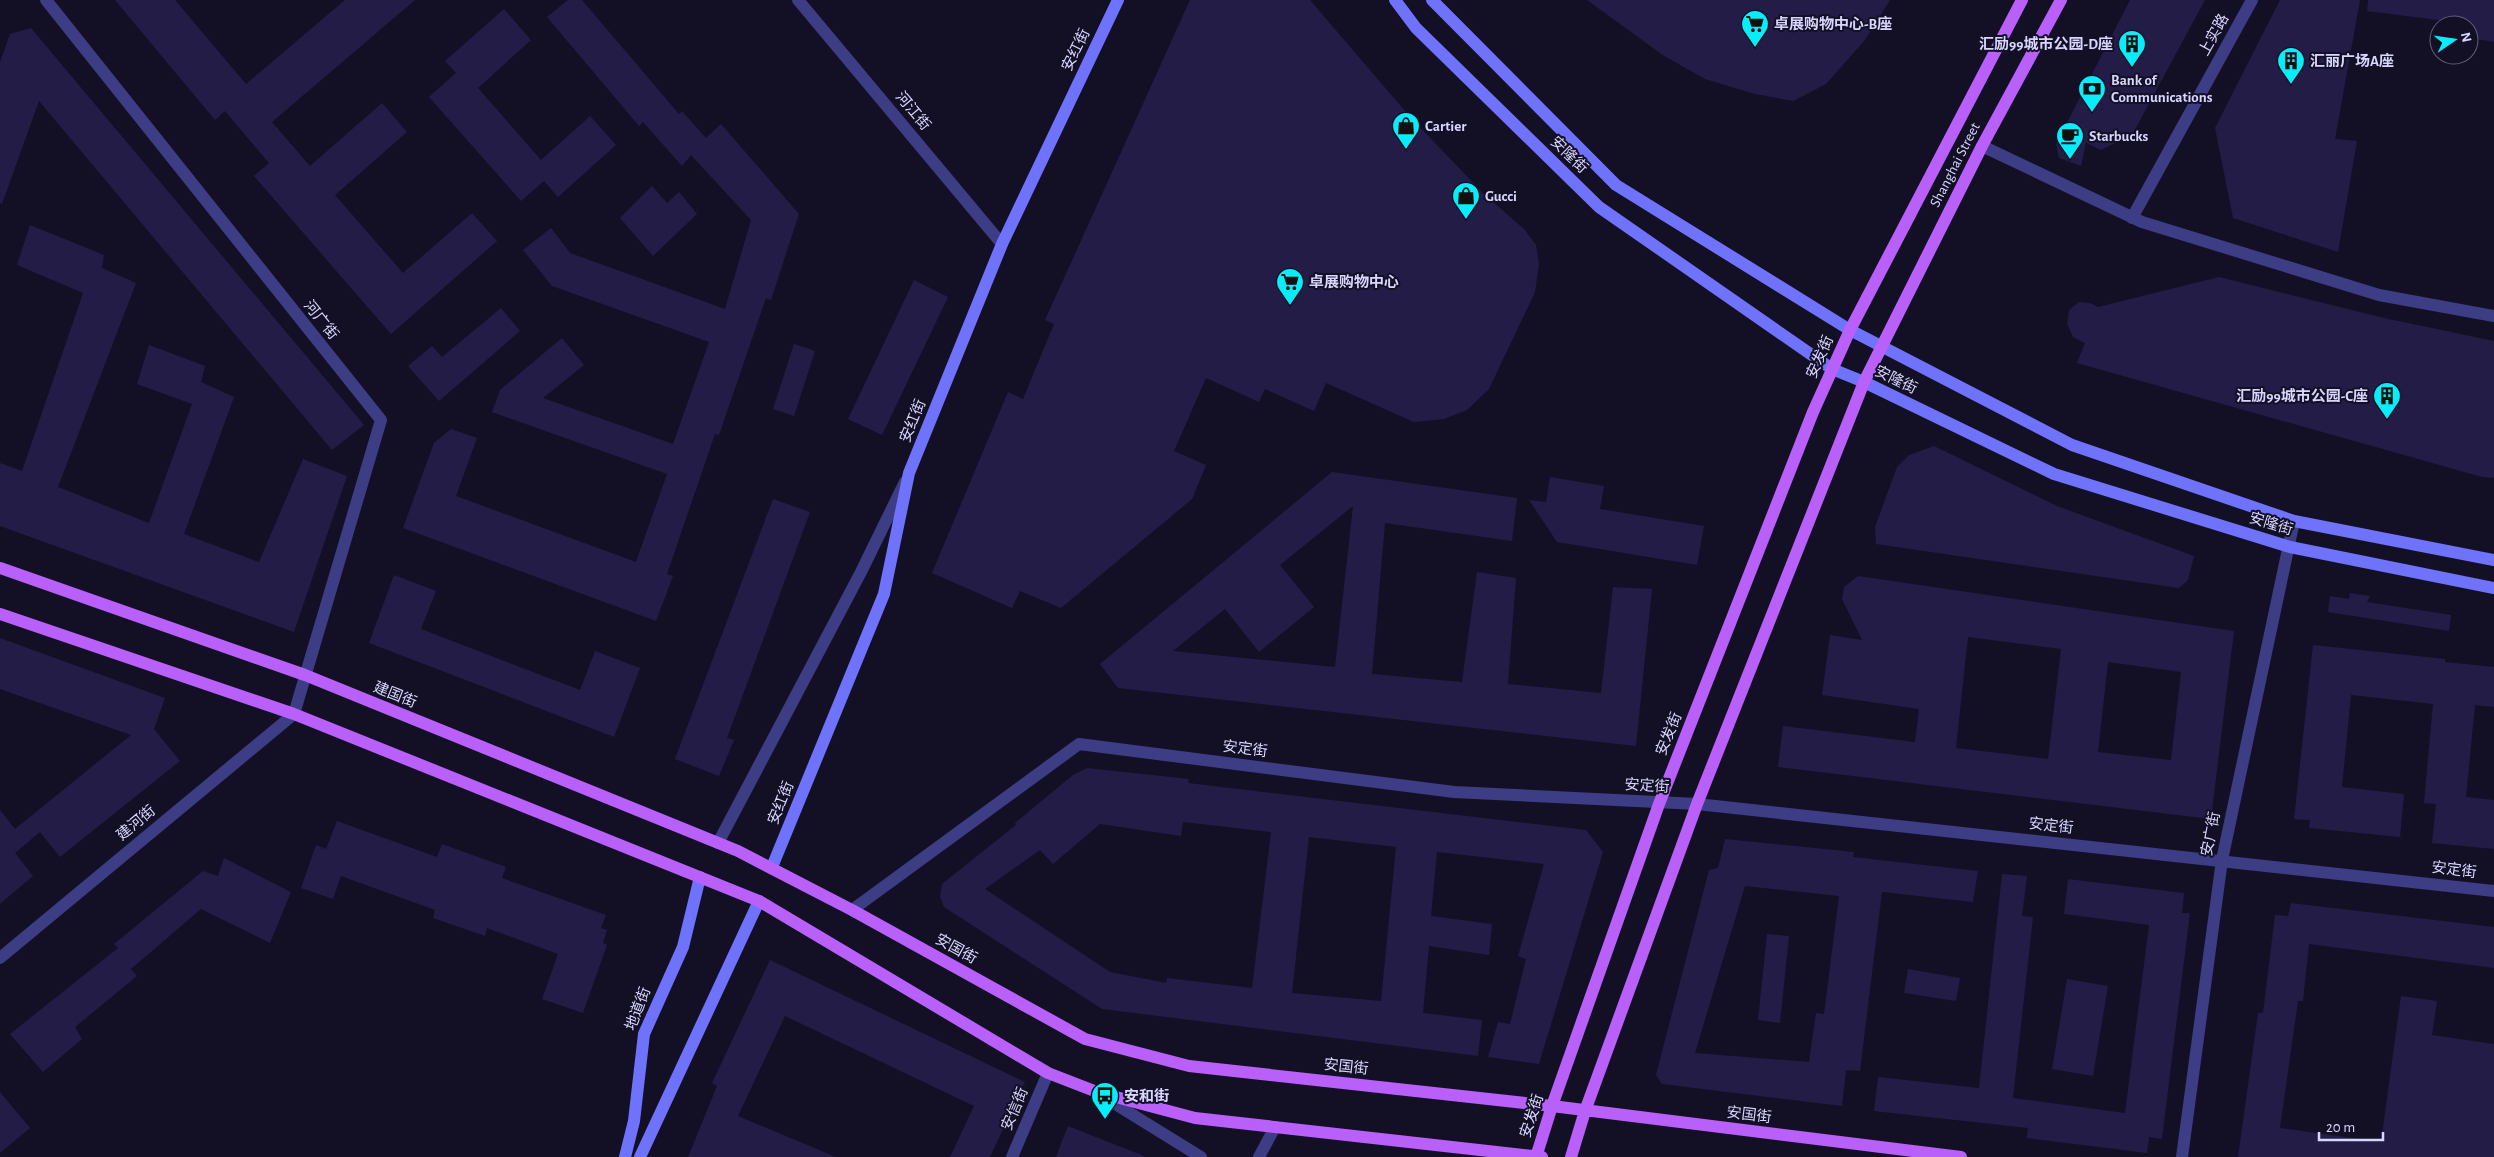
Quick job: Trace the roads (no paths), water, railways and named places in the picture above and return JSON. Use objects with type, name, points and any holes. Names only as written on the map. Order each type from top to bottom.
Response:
[{"type":"main road","name":"安红街","points":[[772,867],[884,594],[909,473],[1002,244],[1118,0]]},
{"type":"main road","name":"安隆街","points":[[1395,0],[1416,28],[1599,208],[1832,369],[1864,382],[2054,474],[2290,547],[2494,588]]},
{"type":"main road","name":"安隆街","points":[[1432,0],[1616,185],[1850,330],[1880,346],[2072,445],[2294,521],[2494,560]]},
{"type":"main road","name":"Shanghai Street","points":[[1850,330],[2022,0]]},
{"type":"main road","name":"Shanghai Street","points":[[1880,346],[1982,146],[2061,0]]},
{"type":"main road","name":"安发街","points":[[1536,1157],[1552,1106],[1658,804],[1832,369],[1850,330]]},
{"type":"main road","points":[[1571,1157],[1585,1111],[1697,804],[1864,382],[1880,346]]},
{"type":"main road","name":"建国街","points":[[0,568],[304,675],[718,843],[772,867]]},
{"type":"main road","points":[[0,614],[294,714],[759,901],[1048,1073],[1097,1092],[1195,1118],[1542,1157]]},
{"type":"main road","name":"安国街","points":[[772,867],[1085,1039],[1189,1066],[1552,1106],[1961,1157]]},
{"type":"main road","name":"地道街","points":[[625,1157],[634,1121],[644,1034],[683,947],[700,877]]},
{"type":"main road","points":[[640,1157],[759,901]]},
{"type":"street","name":"河广街","points":[[46,0],[381,420],[294,714]]},
{"type":"street","name":"河江街","points":[[798,0],[1002,244]]},
{"type":"street","name":"上实路","points":[[2132,218],[2252,0]]},
{"type":"street","points":[[1982,146],[2132,218],[2378,295],[2494,316]]},
{"type":"street","points":[[718,843],[861,572],[909,473]]},
{"type":"street","name":"安广街","points":[[2182,1157],[2222,860],[2294,521]]},
{"type":"street","name":"建河街","points":[[0,958],[294,714]]},
{"type":"street","name":"安定街","points":[[852,910],[1079,744],[1454,792],[1658,804],[1697,804],[2494,891]]},
{"type":"street","name":"安信街","points":[[1012,1157],[1048,1073]]},
{"type":"street","points":[[1097,1092],[1201,1157]]},
{"type":"street","points":[[1259,1157],[1275,1128]]},
{"type":"place","name":"卓展购物中心-B座","points":[[1755,48]]},
{"type":"place","name":"汇励99城市公园-D座","points":[[2132,68]]},
{"type":"place","name":"汇丽广场A座","points":[[2291,85]]},
{"type":"place","name":"Bank of Communications","points":[[2092,113]]},
{"type":"place","name":"Cartier","points":[[1406,150]]},
{"type":"place","name":"Starbucks","points":[[2070,160]]},
{"type":"place","name":"Gucci","points":[[1466,220]]},
{"type":"place","name":"卓展购物中心","points":[[1290,306]]},
{"type":"place","name":"汇励99城市公园-C座","points":[[2387,420]]},
{"type":"place","name":"安和街","points":[[1105,1120]]}]
